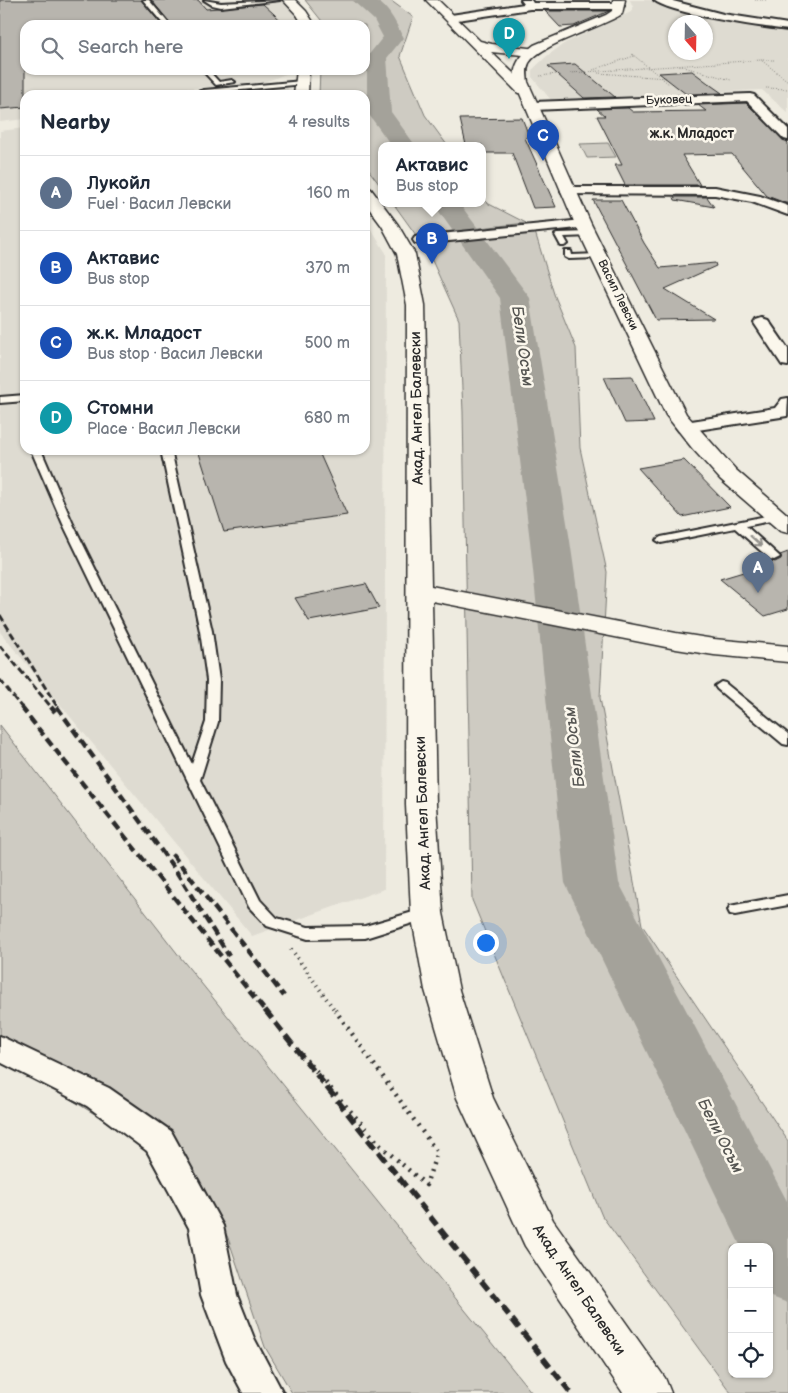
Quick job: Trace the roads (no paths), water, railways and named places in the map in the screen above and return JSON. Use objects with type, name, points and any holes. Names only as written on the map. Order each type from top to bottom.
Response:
[{"type":"street","points":[[289,0],[302,12],[307,20]]},
{"type":"street","name":"Васил Левски","points":[[432,0],[523,90],[533,106],[568,191],[676,415],[722,468],[782,522]]},
{"type":"street","points":[[659,0],[721,18],[788,28]]},
{"type":"street","points":[[451,18],[528,3],[619,3],[618,12],[610,17],[527,56],[520,69],[523,90]]},
{"type":"street","points":[[478,44],[492,48],[533,52]]},
{"type":"street","name":"Буковец","points":[[533,106],[750,97],[788,136]]},
{"type":"street","points":[[568,191],[679,190],[715,192],[755,199],[788,211]]},
{"type":"street","name":"Акад. Ангел Балевски","points":[[370,199],[390,225],[406,254],[416,305],[421,805],[427,913],[442,990],[475,1098],[539,1233],[649,1393]]},
{"type":"street","points":[[420,240],[531,227],[586,229]]},
{"type":"street","points":[[762,323],[788,361]]},
{"type":"street","points":[[685,427],[786,409]]},
{"type":"street","points":[[419,591],[714,647],[788,654]]},
{"type":"street","points":[[0,1048],[98,1097],[159,1141],[206,1226],[219,1295],[239,1348],[264,1393]]},
{"type":"lane","points":[[146,0],[163,20]]},
{"type":"lane","points":[[207,0],[221,5],[277,0]]},
{"type":"lane","points":[[210,75],[218,84],[302,81]]},
{"type":"lane","points":[[221,90],[302,81]]},
{"type":"lane","points":[[564,244],[560,235],[586,229]]},
{"type":"lane","points":[[568,253],[570,257],[599,256]]},
{"type":"lane","points":[[0,400],[20,398]]},
{"type":"lane","points":[[38,455],[68,524],[254,903],[272,922],[308,933],[365,932],[427,913]]},
{"type":"lane","points":[[167,455],[206,631],[213,680],[212,722],[194,780]]},
{"type":"lane","points":[[661,540],[738,525],[782,522]]},
{"type":"lane","points":[[738,525],[774,556]]},
{"type":"lane","points":[[721,686],[788,741]]},
{"type":"lane","points":[[735,910],[788,900]]},
{"type":"waterway","name":"Бели Осъм","points":[[361,0],[381,16],[393,38],[377,57],[379,112],[401,142]]},
{"type":"waterway","name":"Бели Осъм","points":[[449,207],[515,298],[550,541],[592,883],[788,1271]]},
{"type":"railway","points":[[0,615],[58,708]]},
{"type":"railway","points":[[0,646],[52,708]]},
{"type":"railway","points":[[0,680],[22,708]]},
{"type":"railway","points":[[21,707],[266,1012]]},
{"type":"railway","points":[[51,707],[55,712]]},
{"type":"railway","points":[[57,707],[176,871],[229,956]]},
{"type":"railway","points":[[172,854],[284,996]]},
{"type":"railway","points":[[265,1010],[571,1393]]},
{"type":"place","name":"Стомни","points":[[509,59]]},
{"type":"place","name":"ж.к. Младост","points":[[543,161]]},
{"type":"place","name":"Актавис","points":[[432,264]]},
{"type":"place","name":"Лукойл","points":[[758,593]]},
{"type":"district","name":"ж.к. Младост","points":[[692,133]]}]
